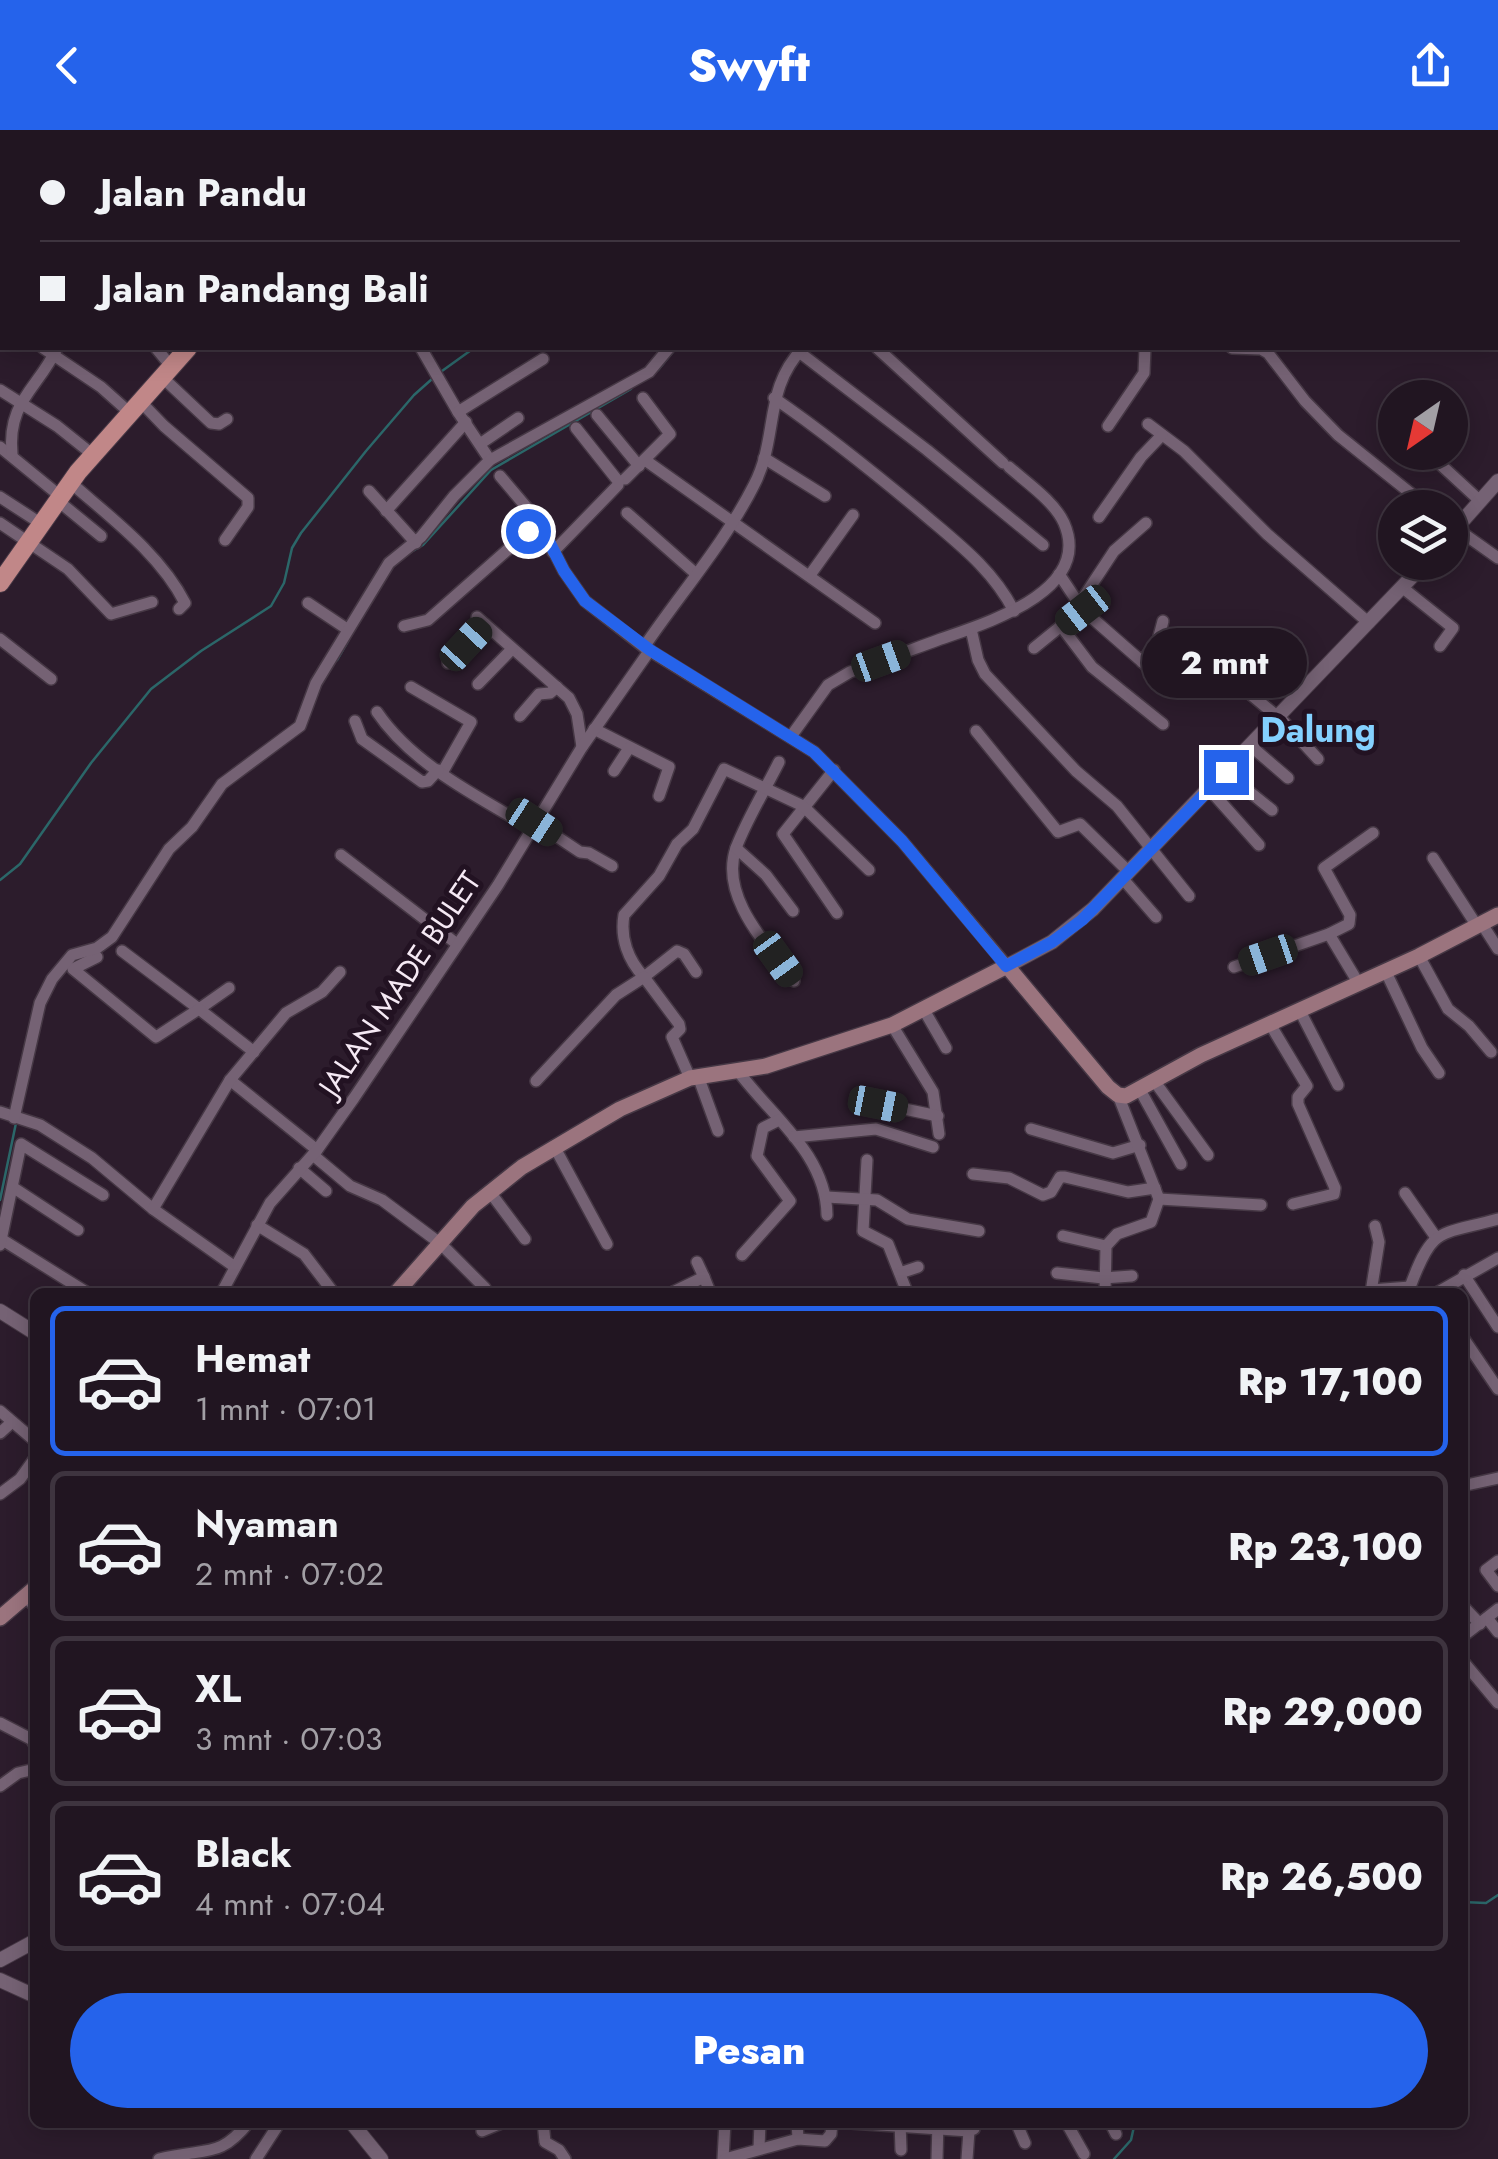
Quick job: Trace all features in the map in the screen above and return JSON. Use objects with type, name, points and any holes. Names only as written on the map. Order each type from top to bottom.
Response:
[{"type":"main road","points":[[0,583],[92,454],[186,350]]},
{"type":"main road","points":[[401,1288],[490,1192],[554,1146],[639,1099],[694,1077],[738,1071],[830,1047],[892,1025],[1005,967],[1118,1095],[1126,1096],[1201,1055],[1386,972],[1498,916]]},
{"type":"main road","points":[[0,1618],[30,1598]]},
{"type":"street","points":[[12,454],[10,441],[19,403],[51,350],[164,426],[250,500],[225,540]]},
{"type":"street","points":[[157,350],[165,370],[211,423],[227,419]]},
{"type":"street","points":[[422,350],[490,460]]},
{"type":"street","points":[[14,1118],[40,1003],[52,978],[72,955],[98,948],[112,937],[169,848],[192,827],[222,784],[300,726],[316,683],[388,563],[416,543],[490,460],[650,372],[668,350]]},
{"type":"street","points":[[801,350],[1043,545]]},
{"type":"street","name":"JALAN MADE BULET","points":[[224,1288],[276,1194],[315,1153],[498,885],[582,746],[695,572],[733,521],[755,484],[764,458],[774,398],[784,370],[801,350]]},
{"type":"street","points":[[792,735],[832,682],[1014,611],[1066,565],[1069,547],[1061,518],[878,350]]},
{"type":"street","points":[[1108,426],[1144,373],[1145,350]]},
{"type":"street","points":[[1260,350],[1268,354],[1338,436],[1406,490]]},
{"type":"street","points":[[386,510],[462,417],[543,358]]},
{"type":"street","points":[[0,390],[92,454]]},
{"type":"street","points":[[626,479],[670,434],[643,398]]},
{"type":"street","points":[[774,398],[844,446],[984,566],[1004,590],[1014,611]]},
{"type":"street","points":[[597,415],[642,463],[733,521],[876,623]]},
{"type":"street","points":[[480,444],[518,418]]},
{"type":"street","points":[[1148,424],[1184,452],[1267,534],[1368,624]]},
{"type":"street","points":[[553,552],[618,486],[576,428]]},
{"type":"street","points":[[1099,517],[1141,456],[1162,435]]},
{"type":"street","points":[[0,447],[141,546],[180,594],[185,603],[180,609]]},
{"type":"street","points":[[764,458],[825,496]]},
{"type":"street","points":[[1446,470],[1479,500]]},
{"type":"street","points":[[500,476],[539,522],[585,601],[647,648],[792,735],[834,770],[902,841],[1005,967],[1052,942],[1082,920],[1410,580]]},
{"type":"street","points":[[1468,512],[1498,482]]},
{"type":"street","points":[[369,491],[416,543]]},
{"type":"street","points":[[62,493],[101,536]]},
{"type":"street","points":[[0,497],[40,523]]},
{"type":"street","points":[[626,513],[695,572]]},
{"type":"street","points":[[810,575],[853,514]]},
{"type":"street","points":[[404,626],[428,620],[539,522]]},
{"type":"street","points":[[0,523],[68,569],[111,614],[152,602]]},
{"type":"street","points":[[1034,648],[1081,607],[1114,551],[1146,523]]},
{"type":"street","points":[[1468,539],[1498,558]]},
{"type":"street","points":[[1059,574],[1081,607],[1172,688]]},
{"type":"street","points":[[1403,588],[1453,628],[1440,646]]},
{"type":"street","points":[[308,603],[347,629]]},
{"type":"street","points":[[448,663],[480,621],[572,702],[582,746]]},
{"type":"street","points":[[1142,662],[1158,640],[1163,622]]},
{"type":"street","points":[[1061,626],[1092,667],[1163,724]]},
{"type":"street","points":[[971,629],[985,674],[1076,770],[1110,800],[1189,896]]},
{"type":"street","points":[[0,639],[51,680]]},
{"type":"street","points":[[478,684],[512,649]]},
{"type":"street","points":[[1219,668],[1278,717],[1318,759]]},
{"type":"street","points":[[355,721],[362,739],[422,782],[428,781],[440,772],[472,724],[411,687]]},
{"type":"street","points":[[520,716],[539,694],[550,693],[557,687]]},
{"type":"street","points":[[377,712],[389,728],[440,772],[580,852],[612,866]]},
{"type":"street","points":[[594,729],[670,767],[659,796]]},
{"type":"street","points":[[976,731],[1058,832],[1076,823],[1082,826],[1126,875],[1156,917]]},
{"type":"street","points":[[1252,747],[1288,778]]},
{"type":"street","points":[[614,772],[629,748]]},
{"type":"street","points":[[779,762],[736,848],[734,875],[745,912],[794,981]]},
{"type":"street","points":[[718,1131],[672,1037],[679,1024],[628,953],[624,914],[659,876],[677,844],[693,829],[722,770],[729,769],[803,806],[870,870]]},
{"type":"street","points":[[834,770],[784,829],[783,838],[837,913]]},
{"type":"street","points":[[1226,772],[1272,810]]},
{"type":"street","points":[[1210,790],[1260,845]]},
{"type":"street","points":[[1234,967],[1347,926],[1350,918],[1324,868],[1373,833]]},
{"type":"street","points":[[736,848],[766,875],[793,911]]},
{"type":"street","points":[[341,854],[457,944]]},
{"type":"street","points":[[1433,858],[1498,949]]},
{"type":"street","points":[[1329,934],[1359,984]]},
{"type":"street","points":[[122,951],[254,1052]]},
{"type":"street","points":[[536,1081],[616,995],[677,951],[684,954],[696,972]]},
{"type":"street","points":[[1420,956],[1448,1010],[1491,1052]]},
{"type":"street","points":[[97,957],[73,969],[156,1036],[229,988]]},
{"type":"street","points":[[153,1209],[230,1080],[289,1010],[322,992],[340,972]]},
{"type":"street","points":[[1386,972],[1422,1048],[1440,1073]]},
{"type":"street","points":[[924,1010],[946,1048]]},
{"type":"street","points":[[1300,1011],[1338,1085]]},
{"type":"street","points":[[1270,1024],[1308,1086],[1300,1094],[1298,1104],[1335,1188],[1334,1194],[1293,1204]]},
{"type":"street","points":[[892,1025],[934,1092],[939,1134]]},
{"type":"street","points":[[738,1071],[794,1136],[819,1172],[827,1197],[827,1215]]},
{"type":"street","points":[[230,1080],[350,1186],[382,1200],[441,1244],[486,1288]]},
{"type":"street","points":[[1147,1086],[1208,1155]]},
{"type":"street","points":[[1147,1086],[1181,1164]]},
{"type":"street","points":[[1104,1288],[1106,1246],[1118,1234],[1146,1226],[1156,1204],[1140,1145],[1118,1095]]},
{"type":"street","points":[[871,1102],[938,1116]]},
{"type":"street","points":[[0,1112],[40,1124],[92,1158],[153,1209],[235,1268]]},
{"type":"street","points":[[742,1255],[790,1201],[758,1156],[763,1128],[779,1120]]},
{"type":"street","points":[[794,1136],[870,1129],[933,1147]]},
{"type":"street","points":[[1032,1129],[1113,1153],[1140,1145]]},
{"type":"street","points":[[79,1288],[1,1242],[21,1144],[103,1194]]},
{"type":"street","points":[[554,1146],[606,1244]]},
{"type":"street","points":[[867,1160],[863,1231],[886,1242],[906,1288]]},
{"type":"street","points":[[299,1168],[326,1191]]},
{"type":"street","points":[[974,1174],[1009,1178],[1043,1195],[1051,1192],[1060,1177],[1066,1177],[1128,1192],[1156,1204],[1262,1205]]},
{"type":"street","points":[[14,1188],[78,1230]]},
{"type":"street","points":[[490,1192],[525,1240]]},
{"type":"street","points":[[1405,1193],[1436,1236]]},
{"type":"street","points":[[827,1197],[882,1203],[908,1220],[979,1231]]},
{"type":"street","points":[[1411,1288],[1426,1246],[1436,1236],[1498,1219]]},
{"type":"street","points":[[257,1225],[304,1254],[331,1288]]},
{"type":"street","points":[[1371,1288],[1379,1242],[1375,1226]]},
{"type":"street","points":[[1063,1236],[1106,1246]]},
{"type":"street","points":[[1444,1288],[1498,1258]]},
{"type":"street","points":[[697,1262],[708,1288]]},
{"type":"street","points":[[900,1274],[918,1267]]},
{"type":"street","points":[[1058,1274],[1132,1276]]},
{"type":"street","points":[[1464,1275],[1498,1328]]},
{"type":"street","points":[[682,1288],[704,1278]]},
{"type":"street","points":[[0,1311],[30,1330]]},
{"type":"street","points":[[1468,1345],[1498,1389]]},
{"type":"street","points":[[0,1411],[30,1438]]},
{"type":"street","points":[[0,1434],[12,1422]]},
{"type":"street","points":[[0,1494],[20,1479],[30,1465]]},
{"type":"street","points":[[1468,1485],[1498,1478]]},
{"type":"street","points":[[1498,1560],[1486,1570],[1498,1586]]},
{"type":"street","points":[[1468,1632],[1498,1609]]},
{"type":"street","points":[[1468,1610],[1498,1632]]},
{"type":"street","points":[[1468,1667],[1498,1703]]},
{"type":"street","points":[[0,1723],[30,1738]]},
{"type":"street","points":[[0,1786],[30,1770]]},
{"type":"street","points":[[0,1960],[30,1945]]},
{"type":"street","points":[[0,1980],[30,1994]]},
{"type":"street","points":[[159,2159],[223,2157],[238,2144],[246,2128]]},
{"type":"street","points":[[257,2159],[276,2128]]},
{"type":"street","points":[[356,2128],[380,2159]]},
{"type":"street","points":[[482,2131],[489,2128]]},
{"type":"street","points":[[543,2128],[544,2142],[565,2159]]},
{"type":"street","points":[[724,2128],[724,2159],[798,2139],[825,2141],[832,2128]]},
{"type":"street","points":[[761,2128],[763,2147],[775,2159]]},
{"type":"street","points":[[798,2128],[798,2139]]},
{"type":"street","points":[[900,2128],[901,2150]]},
{"type":"street","points":[[938,2128],[938,2159]]},
{"type":"street","points":[[968,2159],[972,2128]]},
{"type":"street","points":[[1019,2128],[1025,2143]]},
{"type":"street","points":[[1069,2128],[1084,2154]]},
{"type":"waterway","points":[[442,371],[471,350]]},
{"type":"waterway","points":[[658,370],[674,350]]},
{"type":"waterway","points":[[0,880],[20,864],[91,763],[151,689],[271,606],[284,583],[292,548],[301,533],[366,451],[432,379]]},
{"type":"waterway","points":[[411,552],[423,545],[491,470],[631,389]]},
{"type":"waterway","points":[[337,660],[348,641]]},
{"type":"waterway","points":[[0,1200],[16,1123]]},
{"type":"waterway","points":[[1468,1902],[1486,1903],[1498,1895]]},
{"type":"waterway","points":[[1114,2159],[1131,2140],[1134,2128]]},
{"type":"district","name":"Dalung","points":[[1318,730]]},
{"type":"route","points":[[528,531],[539,522],[572,585],[618,628],[707,687],[792,735],[834,770],[902,841],[1006,966],[1052,942],[1082,920],[1226,772]]}]
